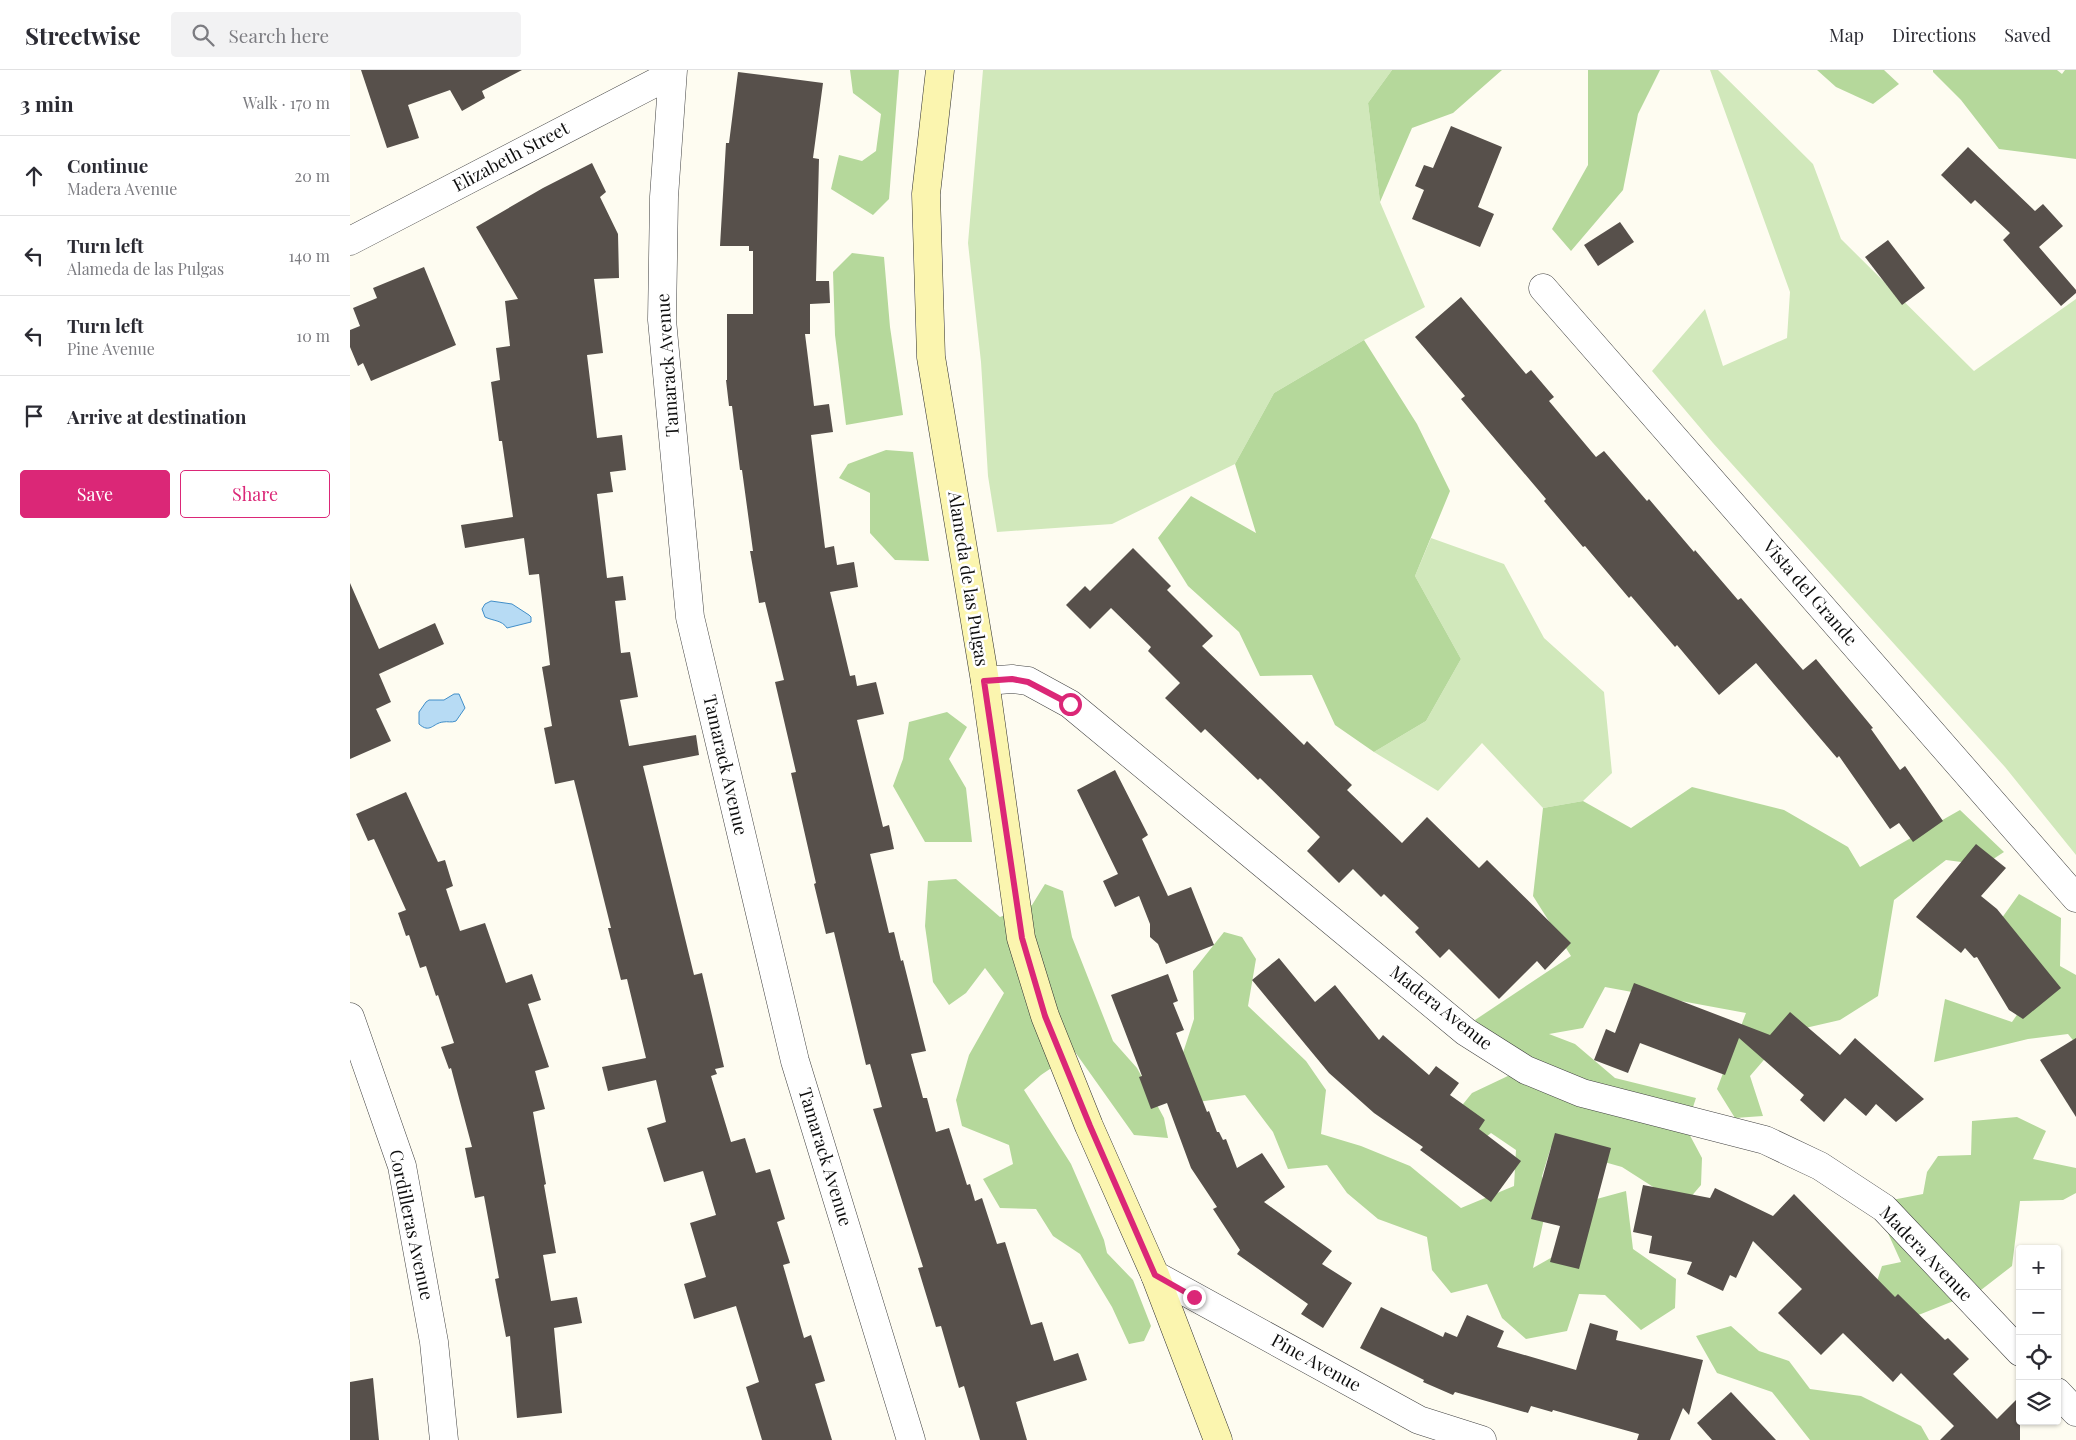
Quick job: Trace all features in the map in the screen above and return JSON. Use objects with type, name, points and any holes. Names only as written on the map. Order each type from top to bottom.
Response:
[{"type":"main road","name":"Alameda de las Pulgas","points":[[940,70],[926,194],[931,357],[984,681],[1022,938],[1049,1025],[1090,1126],[1155,1275],[1218,1440]]},
{"type":"street","name":"Elizabeth Street","points":[[353,231],[673,72]]},
{"type":"street","name":"Tamarack Avenue","points":[[673,72],[664,197],[662,320],[690,618],[795,1061],[911,1440]]},
{"type":"street","name":"Vista del Grande","points":[[1543,288],[2076,898]]},
{"type":"street","name":"Madera Avenue","points":[[984,681],[1012,679],[1028,682],[1070,704],[1118,741],[1466,1032],[1526,1070],[1582,1093],[1765,1140],[1820,1166],[1884,1208],[2016,1348]]},
{"type":"street","name":"Cordilleras Avenue","points":[[350,1017],[402,1166],[434,1342],[444,1440]]},
{"type":"street","name":"Pine Avenue","points":[[1155,1275],[1419,1420],[1482,1440]]},
{"type":"street","points":[[2061,1396],[2076,1412]]},
{"type":"green space","points":[[850,70],[899,70],[889,199],[873,215],[831,189],[839,155],[862,161],[876,151],[881,114],[853,93]]},
{"type":"green space","points":[[983,70],[1392,70],[1368,103],[1380,202],[1425,307],[1364,340],[1274,393],[1235,464],[1112,524],[997,532],[988,476],[981,362],[968,243]]},
{"type":"green space","points":[[1392,70],[1502,70],[1453,113],[1412,128],[1380,202],[1368,103]]},
{"type":"green space","points":[[1588,70],[1660,70],[1638,114],[1623,190],[1571,251],[1552,229],[1588,165]]},
{"type":"green space","points":[[1710,70],[1718,70],[1813,164],[1841,239],[1974,371],[2076,299],[2076,855],[2005,767],[1713,443],[1652,371],[1705,309],[1723,366],[1787,338],[1790,292]]},
{"type":"green space","points":[[1817,70],[1884,70],[1899,84],[1873,104],[1836,87]]},
{"type":"green space","points":[[1933,70],[2057,70],[2062,74],[2065,70],[2076,70],[2076,159],[1999,149],[1961,100]]},
{"type":"green space","points":[[852,253],[884,257],[890,327],[903,415],[846,425],[835,335],[833,272]]},
{"type":"green space","points":[[1364,340],[1417,424],[1450,491],[1415,576],[1461,659],[1426,721],[1374,752],[1335,725],[1312,675],[1260,676],[1239,632],[1188,586],[1158,538],[1191,496],[1256,533],[1235,464],[1274,393]]},
{"type":"green space","points":[[886,450],[913,452],[929,561],[895,560],[870,533],[870,493],[839,478],[848,464]]},
{"type":"green space","points":[[1431,538],[1504,564],[1544,638],[1604,692],[1612,773],[1583,801],[1543,808],[1482,743],[1438,791],[1374,752],[1426,721],[1461,659],[1415,576]]},
{"type":"green space","points":[[947,712],[967,727],[949,759],[966,788],[972,842],[925,842],[893,786],[903,759],[909,722]]},
{"type":"green space","points":[[1692,787],[1784,810],[1848,847],[1860,867],[1960,810],[2004,852],[1984,865],[1946,860],[1894,900],[1878,996],[1840,1020],[1788,1032],[1750,1076],[1763,1116],[1735,1118],[1717,1089],[1746,1013],[1605,987],[1583,1028],[1549,1034],[1575,1044],[1615,1078],[1696,1098],[1686,1128],[1702,1158],[1701,1185],[1683,1206],[1622,1167],[1551,1147],[1542,1176],[1547,1205],[1533,1268],[1563,1251],[1582,1203],[1626,1191],[1633,1249],[1676,1279],[1675,1308],[1641,1330],[1605,1295],[1579,1294],[1567,1331],[1526,1339],[1502,1318],[1487,1284],[1451,1293],[1432,1270],[1427,1237],[1378,1219],[1347,1193],[1327,1165],[1288,1169],[1273,1132],[1245,1095],[1198,1102],[1179,1065],[1194,1019],[1193,971],[1224,932],[1242,937],[1256,959],[1248,1006],[1306,1061],[1326,1090],[1321,1134],[1361,1146],[1410,1166],[1461,1208],[1514,1186],[1516,1150],[1491,1133],[1471,1149],[1443,1129],[1472,1093],[1510,1075],[1475,1020],[1571,956],[1533,896],[1543,808],[1583,801],[1631,828]]},
{"type":"green space","points":[[956,879],[1000,917],[1032,905],[1045,884],[1063,891],[1072,937],[1113,1041],[1137,1068],[1164,1118],[1168,1138],[1134,1135],[1075,1052],[1041,1075],[1024,1090],[1071,1164],[1104,1240],[1107,1253],[1133,1280],[1151,1326],[1144,1341],[1129,1344],[1112,1307],[1080,1254],[1053,1236],[1036,1209],[1000,1208],[983,1179],[1013,1164],[1009,1145],[962,1126],[956,1100],[969,1055],[1004,993],[985,968],[966,993],[949,1005],[933,982],[925,926],[928,881]]},
{"type":"green space","points":[[2019,894],[2061,918],[2060,966],[2076,975],[2076,1044],[2068,1034],[2028,1039],[1934,1062],[1945,999],[2012,1022],[2032,993],[1999,922]]},
{"type":"green space","points":[[2017,1117],[2046,1131],[2033,1159],[2076,1168],[2076,1193],[2063,1200],[2020,1201],[2012,1266],[1981,1290],[1906,1320],[1872,1296],[1882,1266],[1901,1262],[1887,1231],[1892,1200],[1923,1194],[1927,1172],[1938,1156],[1971,1155],[1972,1121]]},
{"type":"green space","points":[[1731,1326],[1759,1351],[1789,1361],[1810,1389],[1861,1396],[1921,1426],[1929,1440],[1810,1440],[1772,1392],[1717,1373],[1696,1336]]},
{"type":"water","points":[[491,601],[512,604],[529,615],[531,622],[507,628],[500,622],[485,617],[482,609],[485,604]]},
{"type":"water","points":[[454,694],[459,694],[465,708],[456,721],[440,723],[429,728],[419,724],[419,712],[426,702],[429,700],[444,700]]},
{"type":"building","points":[[361,70],[522,70],[482,91],[485,98],[462,111],[450,90],[408,105],[419,138],[387,148]]},
{"type":"building","points":[[738,72],[823,83],[813,158],[819,159],[816,281],[829,281],[830,303],[810,304],[810,334],[805,334],[814,406],[829,404],[833,432],[811,435],[825,548],[834,546],[837,565],[854,562],[858,587],[830,592],[850,676],[855,675],[857,686],[876,682],[884,714],[857,720],[883,827],[889,825],[894,849],[870,854],[889,933],[894,932],[901,961],[903,960],[926,1051],[911,1054],[923,1098],[927,1098],[936,1132],[949,1128],[967,1185],[970,1184],[975,1201],[982,1198],[997,1244],[1005,1242],[1031,1325],[1042,1322],[1054,1361],[1078,1353],[1087,1380],[1016,1402],[1027,1440],[980,1440],[964,1386],[959,1388],[941,1326],[936,1327],[918,1268],[923,1267],[873,1109],[882,1107],[870,1064],[866,1065],[834,932],[826,934],[814,884],[816,883],[791,773],[796,772],[775,682],[784,680],[765,602],[759,603],[750,551],[753,551],[742,470],[740,470],[732,406],[729,406],[726,380],[727,314],[753,314],[753,251],[749,251],[749,246],[720,246],[726,143],[729,143]]},
{"type":"building","points":[[1451,126],[1502,147],[1478,207],[1494,214],[1480,247],[1412,219],[1424,190],[1415,186],[1424,165],[1433,168]]},
{"type":"building","points":[[1968,147],[2035,211],[2043,204],[2063,226],[2039,247],[2076,290],[2076,293],[2061,306],[2003,240],[2010,233],[1975,200],[1971,204],[1941,175]]},
{"type":"building","points":[[592,163],[606,192],[600,197],[618,234],[619,278],[594,279],[603,353],[587,355],[597,438],[622,435],[626,470],[610,472],[613,492],[597,494],[607,578],[623,576],[626,600],[615,601],[621,653],[630,652],[638,697],[620,700],[629,746],[696,735],[699,755],[643,766],[694,975],[702,973],[724,1067],[715,1069],[717,1074],[711,1076],[731,1142],[745,1138],[756,1173],[770,1169],[785,1219],[777,1222],[790,1263],[783,1265],[804,1338],[811,1335],[825,1381],[815,1384],[832,1440],[762,1440],[746,1387],[759,1382],[736,1306],[694,1319],[684,1284],[706,1277],[690,1223],[716,1215],[703,1171],[664,1182],[647,1128],[666,1122],[656,1080],[608,1091],[602,1067],[646,1058],[627,979],[621,980],[608,928],[611,928],[574,780],[555,784],[544,728],[552,726],[542,667],[550,665],[539,574],[529,575],[524,538],[465,548],[461,525],[513,517],[502,441],[499,441],[491,382],[500,380],[496,348],[510,346],[505,301],[518,299],[476,227],[543,188]]},
{"type":"building","points":[[1620,222],[1634,242],[1598,266],[1584,245]]},
{"type":"building","points":[[1888,240],[1925,288],[1902,305],[1865,257]]},
{"type":"building","points":[[424,267],[456,345],[371,381],[363,363],[358,366],[350,347],[350,330],[360,326],[353,308],[377,298],[373,288]]},
{"type":"building","points":[[1461,297],[1526,374],[1531,370],[1554,397],[1549,401],[1596,457],[1604,451],[1738,600],[1741,598],[1803,670],[1816,659],[1873,728],[1871,729],[1900,770],[1905,766],[1943,821],[1913,842],[1899,823],[1890,829],[1839,756],[1837,758],[1756,663],[1719,695],[1677,645],[1675,647],[1631,596],[1629,598],[1544,501],[1546,499],[1461,399],[1465,396],[1415,337]]},
{"type":"building","points":[[1133,548],[1171,586],[1167,590],[1213,636],[1202,646],[1304,745],[1307,741],[1352,785],[1347,790],[1402,843],[1427,817],[1479,868],[1487,860],[1571,943],[1545,970],[1537,961],[1499,999],[1449,949],[1440,958],[1415,932],[1419,928],[1384,894],[1381,897],[1353,869],[1339,883],[1307,851],[1320,837],[1260,778],[1258,780],[1205,729],[1201,733],[1165,698],[1180,683],[1148,651],[1151,647],[1111,608],[1090,629],[1066,605],[1085,586],[1090,591]]},
{"type":"building","points":[[350,583],[379,649],[435,623],[444,644],[379,674],[391,702],[376,709],[391,741],[350,759]]},
{"type":"building","points":[[1115,770],[1148,835],[1142,839],[1168,896],[1191,887],[1214,945],[1166,964],[1158,944],[1150,937],[1150,924],[1139,896],[1115,907],[1103,881],[1118,874],[1077,790]]},
{"type":"building","points":[[406,792],[438,862],[445,860],[453,886],[446,889],[460,931],[485,923],[506,983],[532,974],[541,1000],[528,1004],[549,1067],[535,1071],[545,1109],[533,1112],[556,1253],[543,1255],[551,1301],[577,1297],[582,1323],[554,1328],[562,1413],[517,1418],[510,1336],[506,1337],[495,1279],[499,1278],[484,1196],[475,1198],[465,1148],[472,1147],[451,1068],[449,1069],[441,1047],[454,1043],[426,966],[420,968],[409,935],[406,936],[398,913],[406,910],[374,839],[368,841],[356,814]]},
{"type":"building","points":[[1976,844],[2006,868],[1981,896],[1997,909],[2061,988],[2023,1019],[2009,1010],[1977,957],[1974,958],[1965,948],[1961,953],[1916,917]]},
{"type":"building","points":[[1279,958],[1315,1002],[1335,985],[1379,1040],[1383,1035],[1429,1075],[1436,1066],[1459,1083],[1450,1095],[1485,1120],[1479,1129],[1521,1161],[1491,1202],[1420,1150],[1423,1147],[1374,1113],[1329,1073],[1252,980]]},
{"type":"building","points":[[1168,974],[1178,1001],[1173,1003],[1184,1030],[1176,1033],[1207,1112],[1209,1111],[1217,1132],[1219,1132],[1223,1140],[1226,1139],[1237,1168],[1262,1153],[1285,1187],[1264,1202],[1332,1251],[1322,1264],[1352,1283],[1323,1328],[1301,1314],[1308,1304],[1237,1254],[1240,1250],[1213,1209],[1217,1207],[1191,1168],[1167,1103],[1151,1109],[1139,1077],[1142,1076],[1111,995]]},
{"type":"building","points":[[1634,983],[1770,1035],[1790,1012],[1840,1055],[1855,1038],[1924,1099],[1896,1122],[1876,1104],[1866,1116],[1845,1098],[1824,1122],[1800,1100],[1804,1095],[1739,1038],[1725,1075],[1640,1043],[1628,1073],[1594,1060],[1606,1029],[1615,1033]]},
{"type":"building","points":[[2076,1038],[2076,1117],[2040,1060]]},
{"type":"building","points":[[1555,1133],[1611,1148],[1579,1269],[1550,1262],[1560,1226],[1531,1219]]},
{"type":"building","points":[[1643,1185],[1710,1198],[1715,1188],[1773,1216],[1794,1194],[1895,1297],[1898,1294],[1945,1340],[1948,1338],[1969,1359],[1953,1374],[1997,1419],[2016,1400],[2016,1425],[2020,1425],[2020,1440],[1940,1440],[1954,1426],[1901,1373],[1893,1382],[1843,1333],[1821,1355],[1778,1313],[1802,1289],[1753,1241],[1736,1278],[1730,1275],[1723,1291],[1687,1274],[1692,1262],[1649,1253],[1652,1236],[1633,1232]]},
{"type":"building","points":[[1381,1307],[1443,1337],[1445,1332],[1457,1337],[1467,1315],[1504,1331],[1497,1347],[1576,1370],[1590,1323],[1618,1331],[1616,1340],[1703,1360],[1689,1415],[1683,1408],[1670,1440],[1637,1440],[1639,1434],[1553,1410],[1552,1412],[1531,1406],[1528,1413],[1455,1392],[1453,1395],[1423,1382],[1424,1380],[1360,1348]]},
{"type":"building","points":[[373,1378],[379,1440],[350,1440],[350,1382]]},
{"type":"building","points":[[1731,1392],[1776,1440],[1712,1440],[1697,1423]]},
{"type":"route","points":[[1070,704],[1028,682],[1012,679],[984,681],[1022,938],[1045,1016],[1090,1126],[1155,1275],[1194,1297]]}]
